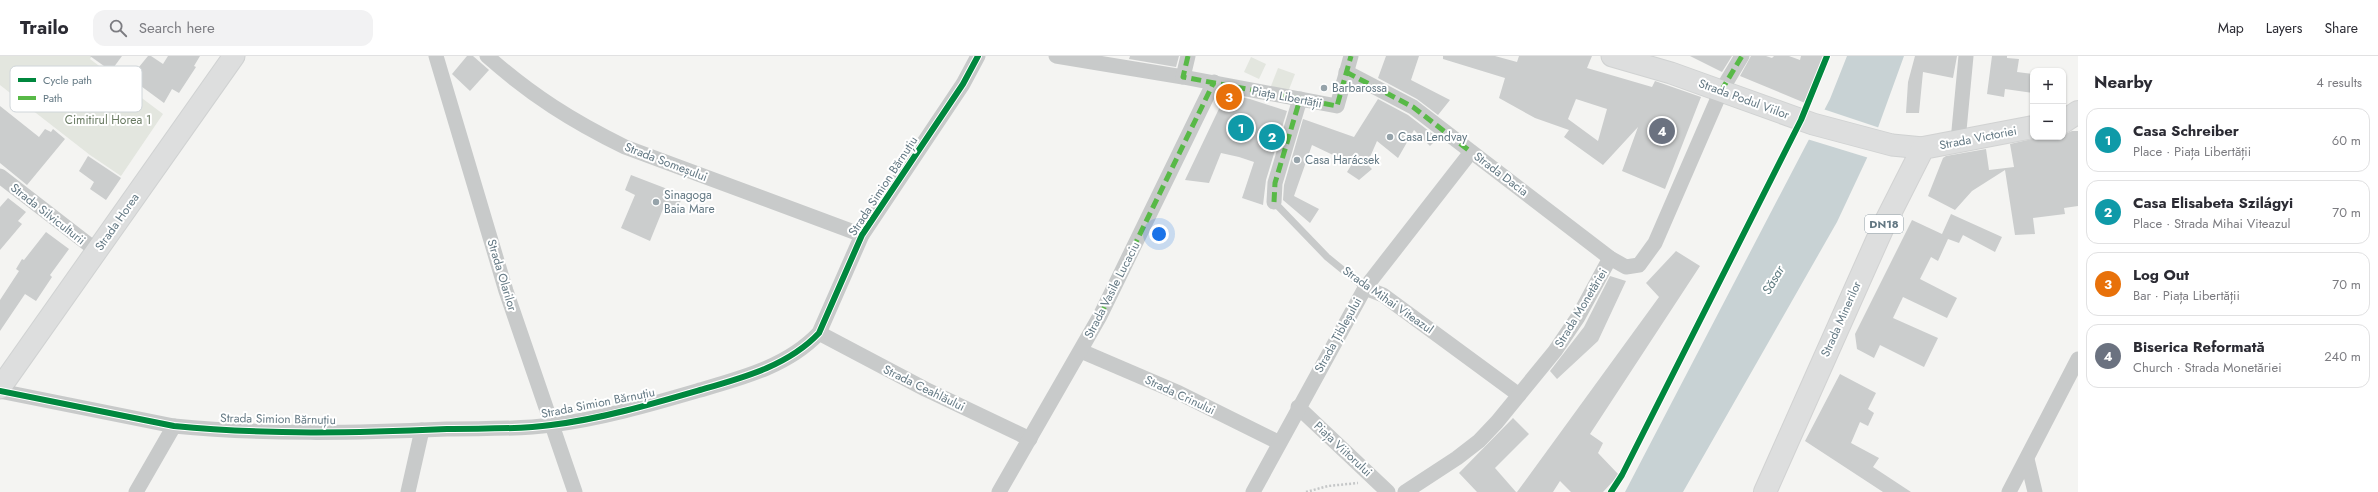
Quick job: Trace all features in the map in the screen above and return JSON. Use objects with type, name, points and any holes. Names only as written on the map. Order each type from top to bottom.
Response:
[{"type":"main road","points":[[2066,120],[2078,112]]},
{"type":"main road","name":"Strada Victoriei","points":[[1922,148],[2030,128]]},
{"type":"main road","name":"Strada Minerilor","points":[[1765,492],[1880,234],[1922,148]]},
{"type":"street","name":"Strada Horea","points":[[0,388],[234,56]]},
{"type":"street","name":"Strada Olarilor","points":[[436,56],[506,292],[575,492]]},
{"type":"street","name":"Strada Someșului","points":[[487,56],[521,86],[550,106],[625,147],[862,235]]},
{"type":"street","name":"Strada Simion Bărnuțiu","points":[[0,391],[174,426],[303,432],[422,430],[551,425],[645,406],[756,374],[810,343],[819,334],[862,235],[963,84],[978,56]]},
{"type":"street","name":"Piața Libertății","points":[[1056,56],[1213,82],[1337,106],[1351,56]]},
{"type":"street","points":[[1183,77],[1188,56]]},
{"type":"street","name":"Strada Podul Viilor","points":[[1612,56],[1721,91],[1813,124],[1892,145],[1922,148]]},
{"type":"street","name":"Strada Monetăriei","points":[[1405,492],[1457,458],[1479,441],[1519,395],[1559,345],[1578,317],[1610,258],[1626,267],[1640,265],[1647,256],[1721,91],[1742,56]]},
{"type":"street","points":[[1958,141],[1966,56]]},
{"type":"street","name":"Strada Dacia","points":[[1346,72],[1413,107],[1610,258]]},
{"type":"street","name":"Strada Vasile Lucaciu","points":[[999,492],[1100,316],[1213,82]]},
{"type":"street","name":"Strada Mihai Viteazul","points":[[1274,202],[1275,183],[1300,99]]},
{"type":"street","name":"Strada Țibleșului","points":[[1253,492],[1278,442],[1365,288],[1471,152]]},
{"type":"street","name":"Strada Silviculturii","points":[[0,176],[97,251]]},
{"type":"street","name":"Strada Mihai Viteazul","points":[[1365,288],[1383,295],[1519,395]]},
{"type":"street","name":"Strada Ceahlăului","points":[[819,334],[925,389],[1030,439]]},
{"type":"street","name":"Strada Crinului","points":[[1081,351],[1179,393],[1278,442]]},
{"type":"street","points":[[2009,492],[2028,459],[2078,359]]},
{"type":"street","name":"Piața Viitorului","points":[[1298,407],[1388,492]]},
{"type":"street","points":[[136,492],[174,426]]},
{"type":"street","points":[[408,492],[422,430]]},
{"type":"street","points":[[2028,459],[2035,492]]},
{"type":"lane","name":"Strada Mihai Viteazul","points":[[1274,202],[1327,257],[1365,288]]},
{"type":"path","points":[[1306,492],[1328,486],[1376,480]]},
{"type":"green space","points":[[0,56],[92,56],[90,59],[99,66],[10,66],[10,93],[0,85]]},
{"type":"green space","points":[[1251,57],[1266,64],[1259,79],[1244,72]]},
{"type":"green space","points":[[1278,68],[1295,74],[1288,92],[1271,86]]},
{"type":"green space","name":"Cimitirul Horea 1","points":[[142,98],[163,114],[121,176],[90,155],[35,112],[142,112]]},
{"type":"water","name":"Săsar","points":[[1847,56],[1904,56],[1867,158],[1837,222],[1683,492],[1625,492],[1830,99]]},
{"type":"pier","points":[[1823,109],[1880,128],[1869,158],[1807,139]]},
{"type":"building","points":[[90,56],[122,56],[115,66],[104,66]]},
{"type":"building","points":[[148,56],[151,56],[163,64],[168,56],[200,56],[194,66],[196,67],[179,93],[172,89],[164,103],[142,87],[142,66],[140,66]]},
{"type":"building","points":[[467,56],[473,56],[489,70],[470,91],[452,74]]},
{"type":"building","points":[[1130,56],[1179,56],[1176,67],[1129,59]]},
{"type":"building","points":[[1386,56],[1419,56],[1411,80],[1450,100],[1438,115],[1417,99],[1378,78]]},
{"type":"building","points":[[1443,56],[1495,56],[1517,62],[1519,56],[1592,56],[1587,68],[1652,87],[1655,81],[1701,97],[1665,189],[1622,171],[1638,127],[1603,165],[1564,137],[1569,130],[1535,118],[1499,98],[1505,78],[1443,59]],"holes":[[[1576,99],[1607,109],[1598,141],[1568,119]]]},
{"type":"building","points":[[1690,56],[1732,56],[1722,72]]},
{"type":"building","points":[[1751,56],[1766,56],[1772,58],[1774,56],[1789,56],[1800,60],[1801,56],[1825,56],[1805,103],[1740,76]]},
{"type":"building","points":[[1915,56],[1957,56],[1953,78],[1923,72],[1919,113],[1906,113],[1908,82]]},
{"type":"building","points":[[1992,56],[2007,56],[2007,58],[2019,59],[2017,72],[2030,74],[2030,93],[2005,89],[2004,97],[1987,94]]},
{"type":"building","points":[[1226,94],[1250,99],[1287,111],[1266,180],[1263,205],[1242,198],[1254,162],[1239,157],[1221,153],[1209,183],[1185,180]]},
{"type":"building","points":[[1378,99],[1408,115],[1438,138],[1430,146],[1414,130],[1398,158],[1377,141],[1367,164],[1372,169],[1359,180],[1347,172],[1352,164],[1312,145],[1294,196],[1319,209],[1310,223],[1283,200],[1284,185],[1303,119],[1354,137]]},
{"type":"building","points":[[0,106],[39,137],[45,129],[51,132],[53,129],[65,139],[27,185],[0,163]]},
{"type":"building","points":[[2072,131],[2078,131],[2078,206],[2064,208],[2065,214],[2033,218],[2035,234],[2015,235],[2005,170],[1972,191],[1955,210],[1928,196],[1943,158],[1946,156],[1986,149],[1989,170],[2014,167],[2010,144],[2030,139],[2066,140],[2066,134]]},
{"type":"building","points":[[88,156],[121,178],[106,200],[90,189],[94,182],[79,171]]},
{"type":"building","name":"Sinagoga Baia Mare","points":[[631,175],[683,195],[675,215],[663,209],[650,241],[621,228],[635,195],[625,190]]},
{"type":"building","points":[[8,198],[26,212],[18,221],[22,224],[0,250],[0,207]]},
{"type":"building","points":[[1951,214],[2002,237],[1995,252],[1963,235],[1959,243],[1948,239],[1938,261],[1931,257],[1920,279],[1957,298],[1947,318],[1903,297],[1893,318],[1938,338],[1924,367],[1880,345],[1874,358],[1857,349],[1855,334],[1912,220],[1942,234]]},
{"type":"building","points":[[46,232],[69,249],[50,275],[52,277],[36,301],[25,294],[0,331],[0,300],[19,271],[16,269],[22,259],[24,260]]},
{"type":"building","points":[[1676,251],[1700,266],[1590,434],[1603,443],[1598,453],[1619,475],[1603,492],[1571,492],[1560,481],[1553,492],[1517,492],[1659,297],[1646,283]]},
{"type":"building","points":[[1610,276],[1626,281],[1598,341],[1557,379],[1550,371],[1584,327]]},
{"type":"building","points":[[1840,374],[1876,393],[1868,409],[1874,413],[1868,426],[1860,422],[1851,443],[1879,458],[1873,467],[1911,492],[1883,492],[1805,441]]},
{"type":"building","points":[[1513,418],[1529,434],[1495,468],[1516,492],[1477,492],[1459,473]]},
{"type":"marked path","points":[[1188,56],[1183,77],[1337,106],[1351,56]]},
{"type":"marked path","points":[[1721,91],[1742,56]]},
{"type":"marked path","points":[[1346,72],[1413,107],[1471,152]]},
{"type":"marked path","points":[[1100,316],[1214,82]]},
{"type":"marked path","points":[[1274,202],[1275,183],[1300,99]]},
{"type":"cycle path","points":[[0,391],[174,426],[208,429],[311,432],[525,428],[570,422],[645,406],[748,375],[764,369],[793,354],[819,333],[862,235],[963,84],[978,56]]},
{"type":"cycle path","points":[[1611,492],[1622,475],[1801,120],[1827,56]]},
{"type":"place","name":"Barbarossa","points":[[1324,88]]},
{"type":"place","name":"Log Out","points":[[1229,97]]},
{"type":"place","name":"Casa Schreiber","points":[[1241,128]]},
{"type":"place","name":"Biserica Reformată","points":[[1662,131]]},
{"type":"place","name":"Casa Elisabeta Szilágyi","points":[[1272,137]]},
{"type":"place","name":"Casa Lendvay","points":[[1390,137]]},
{"type":"place","name":"Casa Harácsek","points":[[1297,160]]},
{"type":"place","name":"Sinagoga Baia Mare","points":[[656,202]]}]
